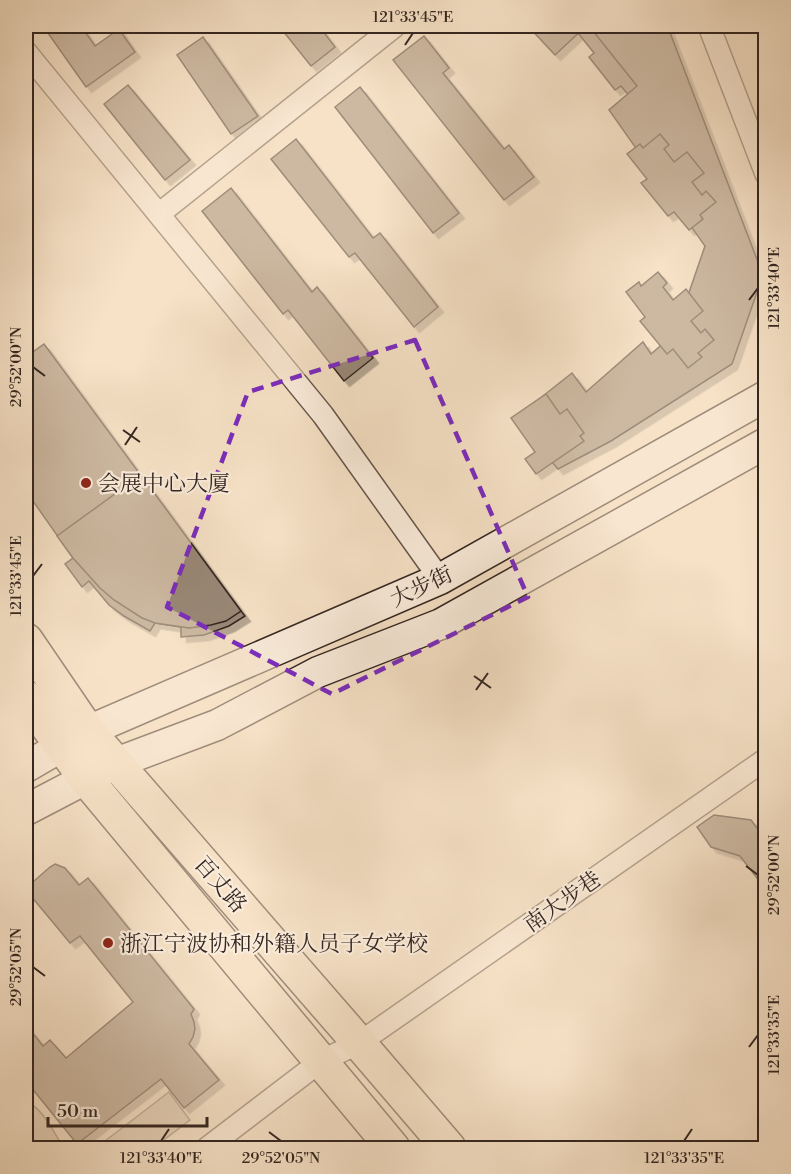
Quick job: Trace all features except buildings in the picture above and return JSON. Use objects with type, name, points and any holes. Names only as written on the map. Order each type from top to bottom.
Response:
[{"type":"main road","name":"大步街","points":[[26,766],[75,738],[440,579],[765,396]]},
{"type":"main road","name":"大步街","points":[[26,810],[116,763],[217,725],[318,672],[441,624],[765,443]]},
{"type":"main road","name":"百丈路","points":[[26,640],[75,738],[86,779],[393,1149]]},
{"type":"main road","name":"百丈路","points":[[26,697],[75,738],[116,763],[449,1149]]},
{"type":"street","points":[[159,214],[395,26]]},
{"type":"street","points":[[709,26],[765,174]]},
{"type":"street","points":[[26,52],[323,416],[440,579]]},
{"type":"street","name":"南大步巷","points":[[207,1149],[321,1061],[359,1043],[765,759]]},
{"type":"highlighted area","points":[[415,340],[528,597],[332,694],[167,607],[248,392]]},
{"type":"shaded area","points":[[169,1092],[190,1120],[153,1148],[96,1148]]},
{"type":"shaded area","points":[[26,1100],[46,1119],[62,1148],[28,1148]]},
{"type":"place","name":"会展中心大厦","points":[[86,483]]},
{"type":"place","name":"浙江宁波协和外籍人员子女学校","points":[[108,943]]}]
